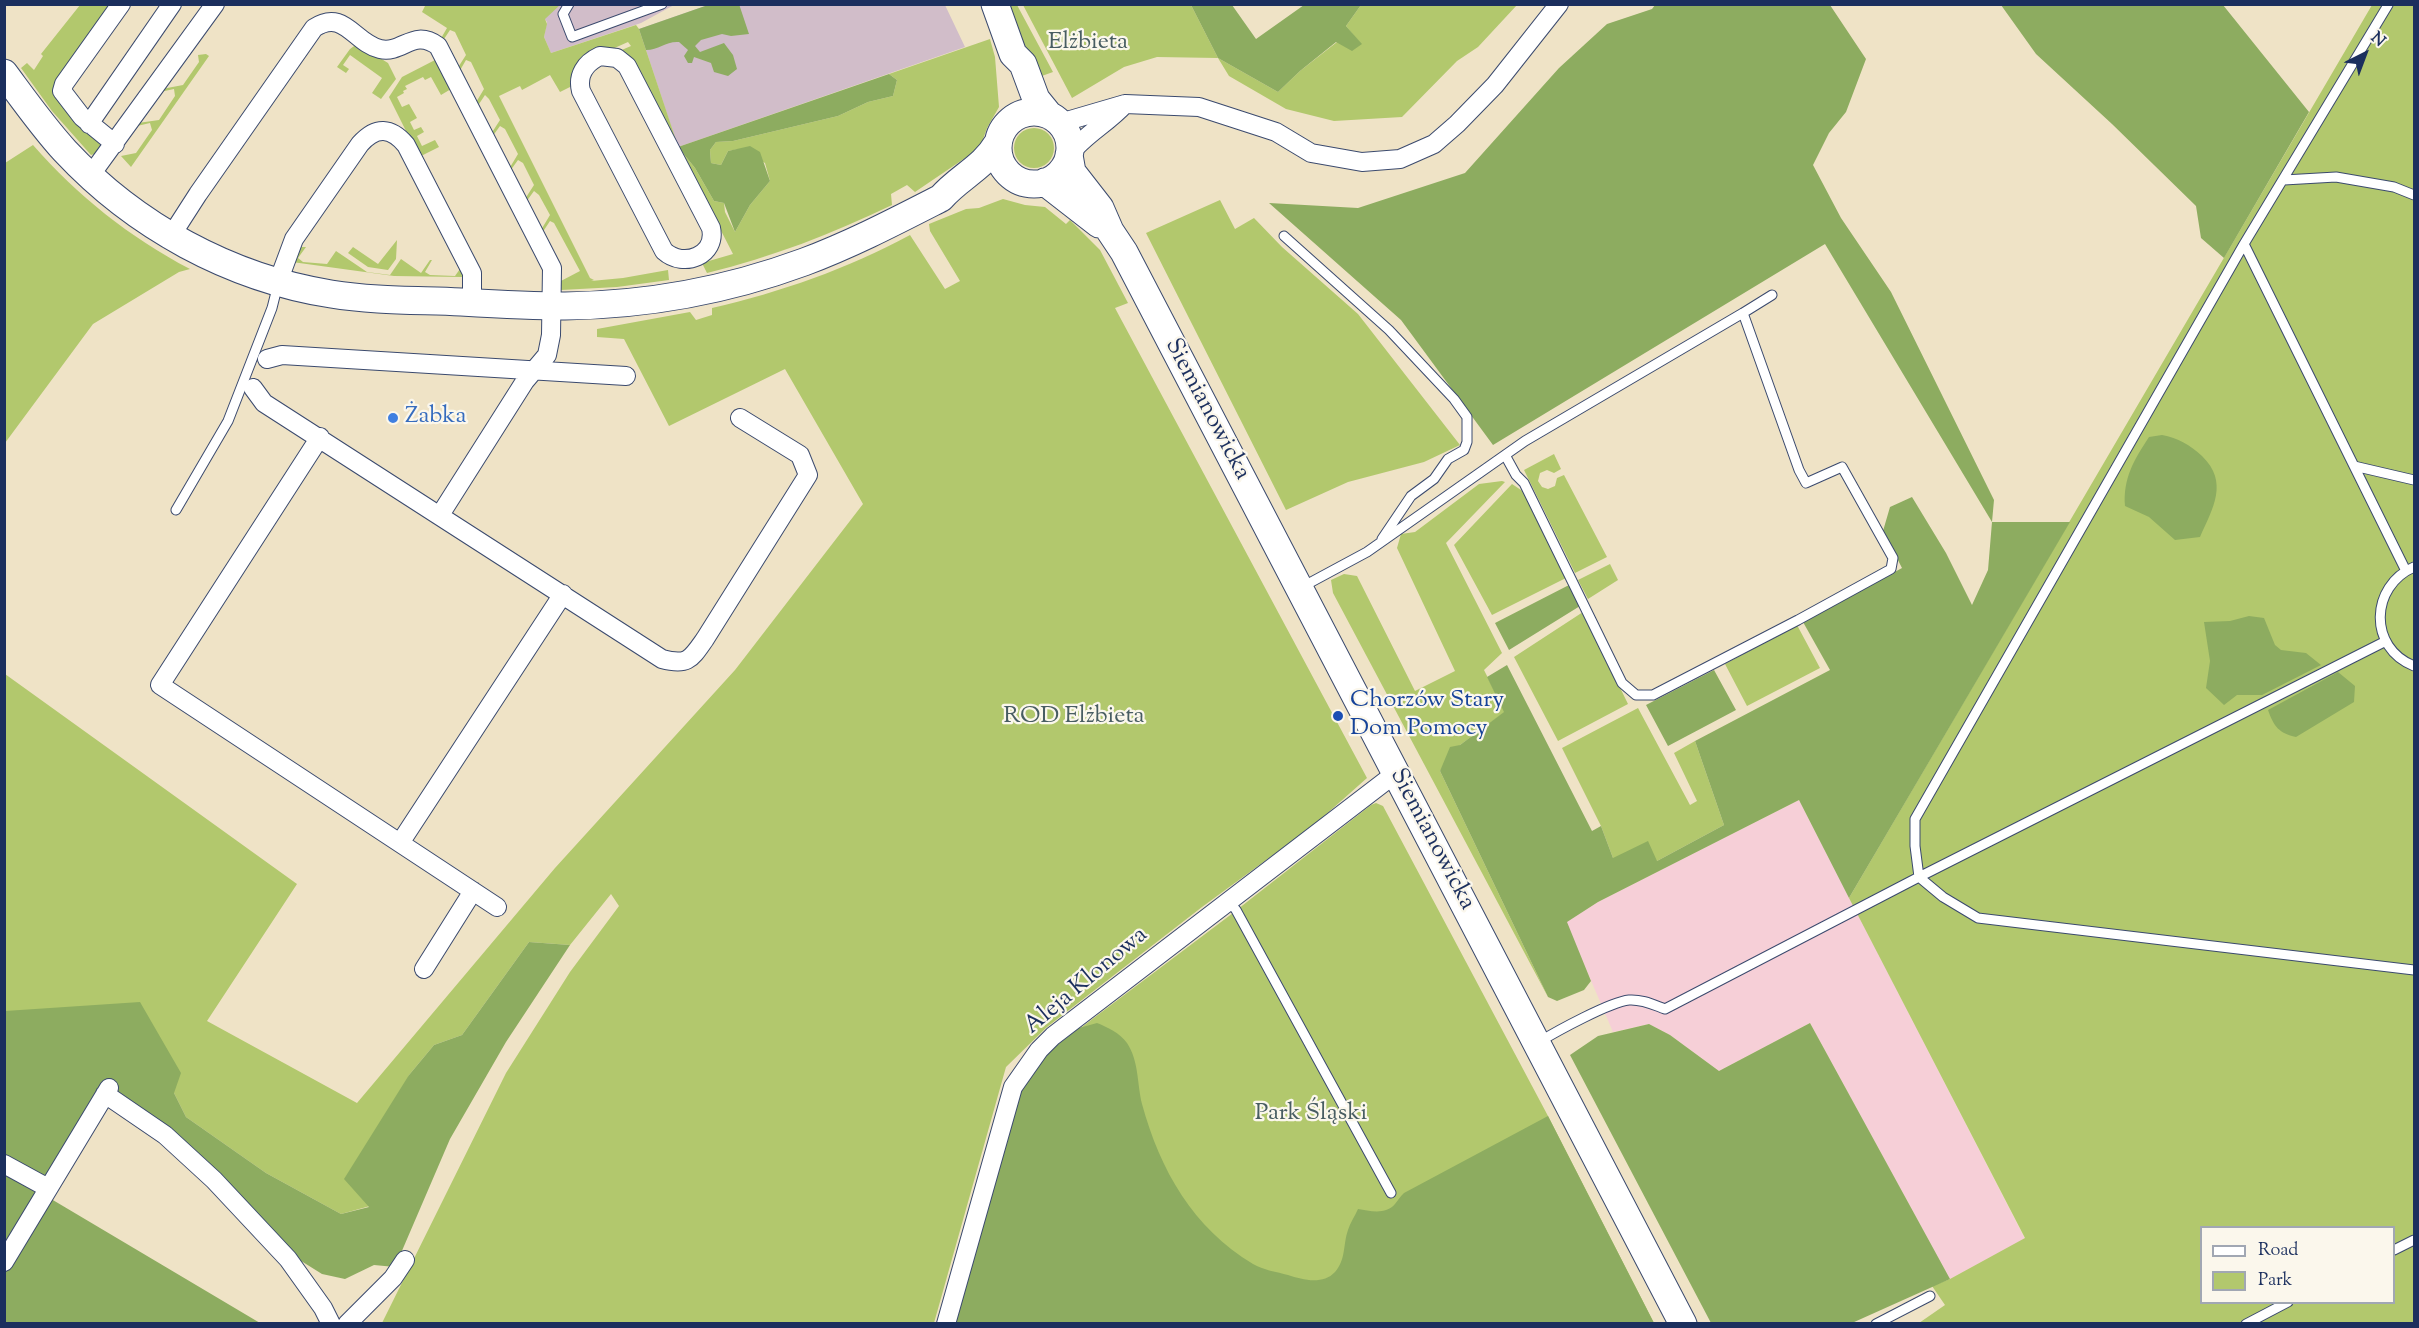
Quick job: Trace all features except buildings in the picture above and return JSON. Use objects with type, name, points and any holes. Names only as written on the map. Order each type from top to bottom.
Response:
[{"type":"street","points":[[115,144],[89,124],[63,96],[62,89],[121,4]]},
{"type":"street","points":[[89,124],[172,4]]},
{"type":"street","points":[[90,176],[215,4]]},
{"type":"street","points":[[995,4],[1013,54],[1023,64],[1036,99],[1068,135],[1069,155]]},
{"type":"street","points":[[1015,179],[1001,164],[1002,134],[1023,113],[1036,112],[1055,119],[1125,104],[1199,107],[1276,132],[1311,153],[1362,162],[1400,159],[1434,144],[1457,124],[1495,85],[1559,4]]},
{"type":"street","points":[[171,236],[314,28],[322,23],[333,22],[344,25],[381,49],[394,48],[418,39],[430,41],[438,46],[552,268],[553,306],[547,355],[532,370],[440,515]]},
{"type":"street","points":[[941,198],[953,184],[988,159],[1002,134],[1014,106],[1009,64],[1013,54]]},
{"type":"street","points":[[609,56],[621,60],[627,66],[711,228],[708,247],[693,259],[678,259],[664,252],[581,92],[580,76],[592,60],[609,56]]},
{"type":"street","points":[[4,73],[41,124],[90,176],[123,204],[171,236],[225,263],[278,282],[322,292],[359,297],[553,306],[614,303],[698,291],[760,276],[867,236],[941,198],[959,195],[1002,179],[1015,179],[1030,184],[1045,182],[1061,172],[1069,155],[1112,119],[1125,104]]},
{"type":"street","points":[[278,282],[294,239],[360,144],[376,132],[389,132],[395,134],[406,145],[470,269],[473,277],[472,303]]},
{"type":"street","name":"Siemianowicka","points":[[1069,155],[1072,172],[1100,208],[1110,231],[1124,252],[1683,1323]]},
{"type":"street","name":"Siemianowicka","points":[[1045,182],[1110,231]]},
{"type":"street","points":[[693,259],[698,291]]},
{"type":"street","points":[[267,359],[282,355],[351,361],[626,375]]},
{"type":"street","points":[[253,388],[264,403],[662,659],[679,664],[691,658],[808,475],[800,455],[740,418]]},
{"type":"street","points":[[320,437],[160,685],[497,907]]},
{"type":"street","points":[[400,843],[563,594]]},
{"type":"street","name":"Aleja Klonowa","points":[[946,1323],[1013,1087],[1039,1050],[1053,1036],[1228,900],[1396,773]]},
{"type":"street","points":[[424,969],[473,891]]},
{"type":"street","points":[[4,1262],[107,1091],[165,1136],[214,1180],[288,1259],[318,1300],[331,1323]]},
{"type":"street","points":[[4,1164],[48,1188]]},
{"type":"street","points":[[346,1323],[393,1278],[405,1260]]},
{"type":"lane","points":[[570,4],[563,14],[572,37],[662,4]]},
{"type":"lane","points":[[2388,5],[2244,244],[1915,819],[1915,846],[1919,877],[1943,897],[1978,918],[2415,970]]},
{"type":"lane","points":[[2284,180],[2336,177],[2394,187],[2415,195]]},
{"type":"lane","points":[[1284,236],[1389,330],[1454,399],[1467,417],[1467,442],[1464,450],[1448,459],[1434,479],[1411,496],[1379,544]]},
{"type":"lane","points":[[2244,244],[2354,466],[2410,569],[2392,582],[2383,598],[2380,624],[2386,641],[2396,655],[2415,666]]},
{"type":"lane","points":[[176,510],[228,421],[272,308],[278,282]]},
{"type":"lane","points":[[1299,588],[1379,544],[1525,441],[1772,295]]},
{"type":"lane","points":[[1505,455],[1524,483],[1622,683],[1636,695],[1653,694],[1663,690],[1891,569],[1893,558],[1842,467],[1806,483],[1798,470],[1743,313]]},
{"type":"lane","points":[[2354,466],[2415,480]]},
{"type":"lane","points":[[1537,1043],[1613,1005],[1629,1000],[1647,1002],[1665,1009],[1919,877],[2386,641]]},
{"type":"lane","points":[[1228,900],[1236,910],[1391,1193]]},
{"type":"lane","points":[[2395,1250],[2415,1240]]},
{"type":"lane","points":[[1876,1323],[1930,1296]]},
{"type":"lane","points":[[2246,1323],[2284,1304]]},
{"type":"shaded area","points":[[534,5],[674,5],[641,23],[551,53],[544,37],[547,22]]},
{"type":"shaded area","points":[[708,5],[945,5],[965,47],[678,147],[639,29]]},
{"type":"shaded area","points":[[1799,800],[2025,1239],[1950,1279],[1810,1023],[1719,1071],[1670,1035],[1649,1024],[1613,1032],[1566,922],[1598,902]]},
{"type":"green space","points":[[426,4],[560,5],[545,19],[547,24],[544,37],[551,53],[636,25],[678,146],[617,52],[631,46],[628,42],[610,50],[574,85],[560,92],[550,75],[522,90],[520,86],[499,96],[590,278],[594,280],[591,281],[668,270],[669,280],[617,287],[561,290],[559,282],[580,271],[554,223],[550,221],[542,233],[541,230],[550,215],[539,195],[534,191],[526,202],[525,199],[534,185],[523,163],[518,160],[510,171],[518,154],[505,129],[500,126],[492,137],[491,134],[500,120],[485,95],[477,107],[475,104],[484,89],[471,62],[466,60],[459,72],[457,69],[466,55],[455,32],[450,30],[442,42],[440,40],[447,28],[422,12]]},
{"type":"green space","points":[[739,4],[749,34],[731,36],[722,34],[701,40],[695,46],[700,52],[724,43],[733,55],[737,69],[728,76],[714,72],[711,63],[694,57],[692,63],[688,63],[684,56],[688,50],[679,42],[646,50],[639,29],[708,5]]},
{"type":"green space","points":[[80,5],[114,5],[60,82],[103,145],[98,153],[91,155],[52,111],[21,68],[27,63],[34,70],[43,56],[41,54]]},
{"type":"green space","points":[[1007,5],[1017,5],[1053,72],[1039,77],[1032,73]]},
{"type":"green space","name":"Elżbieta","points":[[1023,5],[1191,5],[1218,58],[1157,57],[1124,67],[1072,98]]},
{"type":"green space","points":[[1191,5],[1232,5],[1256,39],[1304,5],[1361,5],[1346,26],[1362,44],[1352,51],[1336,42],[1278,92],[1218,58]]},
{"type":"green space","points":[[1361,5],[1517,5],[1478,47],[1457,61],[1402,117],[1334,121],[1286,109],[1229,76],[1218,58],[1278,92],[1337,42],[1361,44],[1346,26]]},
{"type":"green space","points":[[1655,5],[1830,5],[1866,59],[1846,112],[1829,133],[1813,165],[1841,218],[1891,292],[1994,500],[1992,522],[1825,244],[1493,445],[1401,320],[1269,203],[1358,208],[1465,173],[1559,68],[1607,24],[1652,9]]},
{"type":"green space","points":[[2001,5],[2223,5],[2309,112],[2224,258],[2201,238],[2196,206],[2036,54]]},
{"type":"green space","points":[[2372,5],[2414,5],[2414,1323],[1919,1323],[1945,1305],[1932,1286],[1950,1279],[2025,1238],[1849,898]]},
{"type":"green space","points":[[990,39],[995,57],[999,107],[987,128],[981,145],[974,152],[915,192],[907,185],[891,194],[892,205],[869,216],[778,252],[707,273],[702,263],[733,254],[678,147],[695,168],[714,201],[724,203],[725,212],[735,232],[750,205],[770,181],[765,163],[739,149],[728,151],[721,165],[711,163],[710,150],[716,142],[733,141],[838,116],[868,102],[893,96],[897,80],[889,74]]},
{"type":"green space","points":[[357,44],[388,63],[396,79],[381,99],[372,93],[382,78],[350,55],[343,65],[349,69],[346,73],[337,67],[350,49]]},
{"type":"green space","points":[[198,55],[209,56],[131,167],[121,156],[136,153],[152,130],[150,123],[137,126],[138,123],[159,120],[175,96],[174,89],[160,92],[162,89],[183,85],[199,62]]},
{"type":"green space","points":[[435,60],[451,89],[441,95],[431,77],[425,80],[423,77],[405,86],[407,89],[397,97],[402,107],[409,104],[417,118],[410,122],[414,130],[421,127],[424,132],[417,136],[422,146],[435,140],[439,147],[419,157],[389,97],[402,77]]},
{"type":"green space","points":[[889,74],[897,80],[893,96],[868,102],[838,116],[733,141],[716,142],[710,150],[711,163],[721,165],[728,151],[750,146],[760,152],[770,181],[750,205],[735,232],[724,203],[714,201],[695,168],[678,147]]},
{"type":"green space","points":[[1034,128],[1048,134],[1054,148],[1048,162],[1034,168],[1020,162],[1014,148],[1020,134]]},
{"type":"green space","points":[[33,145],[50,164],[106,214],[146,243],[190,269],[179,272],[93,324],[5,443],[5,163]]},
{"type":"green space","name":"ROD Elżbieta","points":[[1003,199],[1045,207],[1066,224],[1070,220],[1100,250],[1128,303],[1115,308],[1367,778],[1314,825],[1202,907],[1047,1027],[1006,1067],[934,1323],[382,1323],[506,1073],[570,972],[619,906],[611,894],[570,945],[529,942],[462,1035],[434,1045],[409,1075],[370,1206],[341,1214],[266,1173],[186,1117],[174,1093],[5,1034],[5,674],[297,884],[207,1021],[357,1103],[555,868],[735,670],[863,504],[785,369],[669,426],[624,339],[597,337],[597,329],[690,312],[696,320],[712,315],[712,308],[763,295],[838,269],[910,235],[945,289],[960,281],[930,231],[929,224],[966,209],[979,208]]},
{"type":"green space","points":[[1220,200],[1235,229],[1254,218],[1282,247],[1358,314],[1460,445],[1424,462],[1348,482],[1286,510],[1146,233]]},
{"type":"green space","points":[[397,240],[396,259],[388,270],[368,267],[348,253],[353,247],[378,264]]},
{"type":"green space","points":[[300,247],[306,247],[298,258],[303,262],[327,264],[336,251],[367,272],[390,275],[401,259],[421,273],[432,260],[425,272],[430,275],[455,276],[462,266],[464,277],[394,276],[292,262]]},
{"type":"green space","points":[[2162,435],[2179,440],[2193,448],[2210,466],[2215,476],[2216,495],[2210,516],[2200,537],[2175,540],[2149,517],[2125,506],[2126,487],[2134,462],[2149,437]]},
{"type":"green space","points":[[1554,454],[1561,469],[1554,473],[1547,470],[1540,473],[1538,481],[1542,487],[1548,489],[1555,486],[1557,478],[1564,475],[1607,557],[1575,573],[1524,470]]},
{"type":"green space","points":[[1505,482],[1446,543],[1502,653],[1484,670],[1505,712],[1460,745],[1440,771],[1548,997],[1333,593],[1331,580],[1344,574],[1357,576],[1415,691],[1455,671],[1397,548],[1401,534],[1415,532],[1479,484]]},
{"type":"green space","points":[[1512,484],[1524,492],[1566,578],[1492,615],[1454,545]]},
{"type":"green space","points":[[1912,497],[1946,553],[1972,605],[1988,570],[1992,522],[2070,522],[1849,898],[1799,800],[1598,902],[1567,922],[1591,981],[1584,990],[1557,1001],[1548,997],[1440,771],[1450,747],[1460,745],[1504,712],[1487,677],[1507,665],[1592,831],[1601,826],[1613,858],[1648,841],[1657,861],[1724,825],[1695,741],[1830,670],[1803,622],[1902,568],[1883,531],[1890,507]]},
{"type":"green space","points":[[1610,564],[1618,580],[1588,599],[1578,580]]},
{"type":"green space","points":[[1569,585],[1580,606],[1509,650],[1495,623]]},
{"type":"green space","points":[[1583,612],[1628,704],[1558,741],[1514,657]]},
{"type":"green space","points":[[2249,616],[2264,618],[2275,645],[2281,650],[2306,653],[2321,665],[2262,695],[2237,695],[2224,705],[2206,688],[2210,661],[2204,622],[2230,621]]},
{"type":"green space","points":[[1797,625],[1820,668],[1747,706],[1725,664]]},
{"type":"green space","points":[[1714,670],[1736,710],[1668,746],[1646,705]]},
{"type":"green space","points":[[2338,672],[2355,686],[2354,702],[2296,737],[2278,728],[2268,710]]},
{"type":"green space","points":[[1638,708],[1690,805],[1697,801],[1674,753],[1695,741],[1724,825],[1657,861],[1613,858],[1601,826],[1562,748]]},
{"type":"green space","name":"Park Śląski","points":[[1376,803],[1383,806],[1548,1116],[1654,1323],[955,1324],[1046,1054]]},
{"type":"green space","points":[[529,942],[570,945],[506,1042],[450,1139],[395,1267],[374,1265],[345,1279],[322,1274],[290,1254],[111,1091],[48,1179],[5,1155],[5,1011],[140,1002],[181,1073],[174,1093],[186,1117],[266,1173],[341,1214],[369,1207],[344,1179],[409,1075],[434,1045],[462,1035]]},
{"type":"green space","points":[[1097,1023],[1121,1036],[1131,1050],[1149,1128],[1158,1152],[1182,1195],[1213,1233],[1253,1264],[1306,1280],[1325,1279],[1339,1267],[1346,1235],[1358,1209],[1387,1210],[1404,1193],[1548,1116],[1654,1323],[955,1324],[1020,1090],[1046,1054],[1079,1028]]},
{"type":"green space","points":[[1810,1023],[1950,1279],[1852,1323],[1711,1323],[1570,1055],[1598,1036],[1649,1024],[1670,1035],[1719,1071]]},
{"type":"green space","points":[[4,1171],[260,1323],[5,1323]]},
{"type":"place","name":"Żabka","points":[[393,418]]},
{"type":"place","name":"Chorzów Stary Dom Pomocy","points":[[1338,716]]}]
